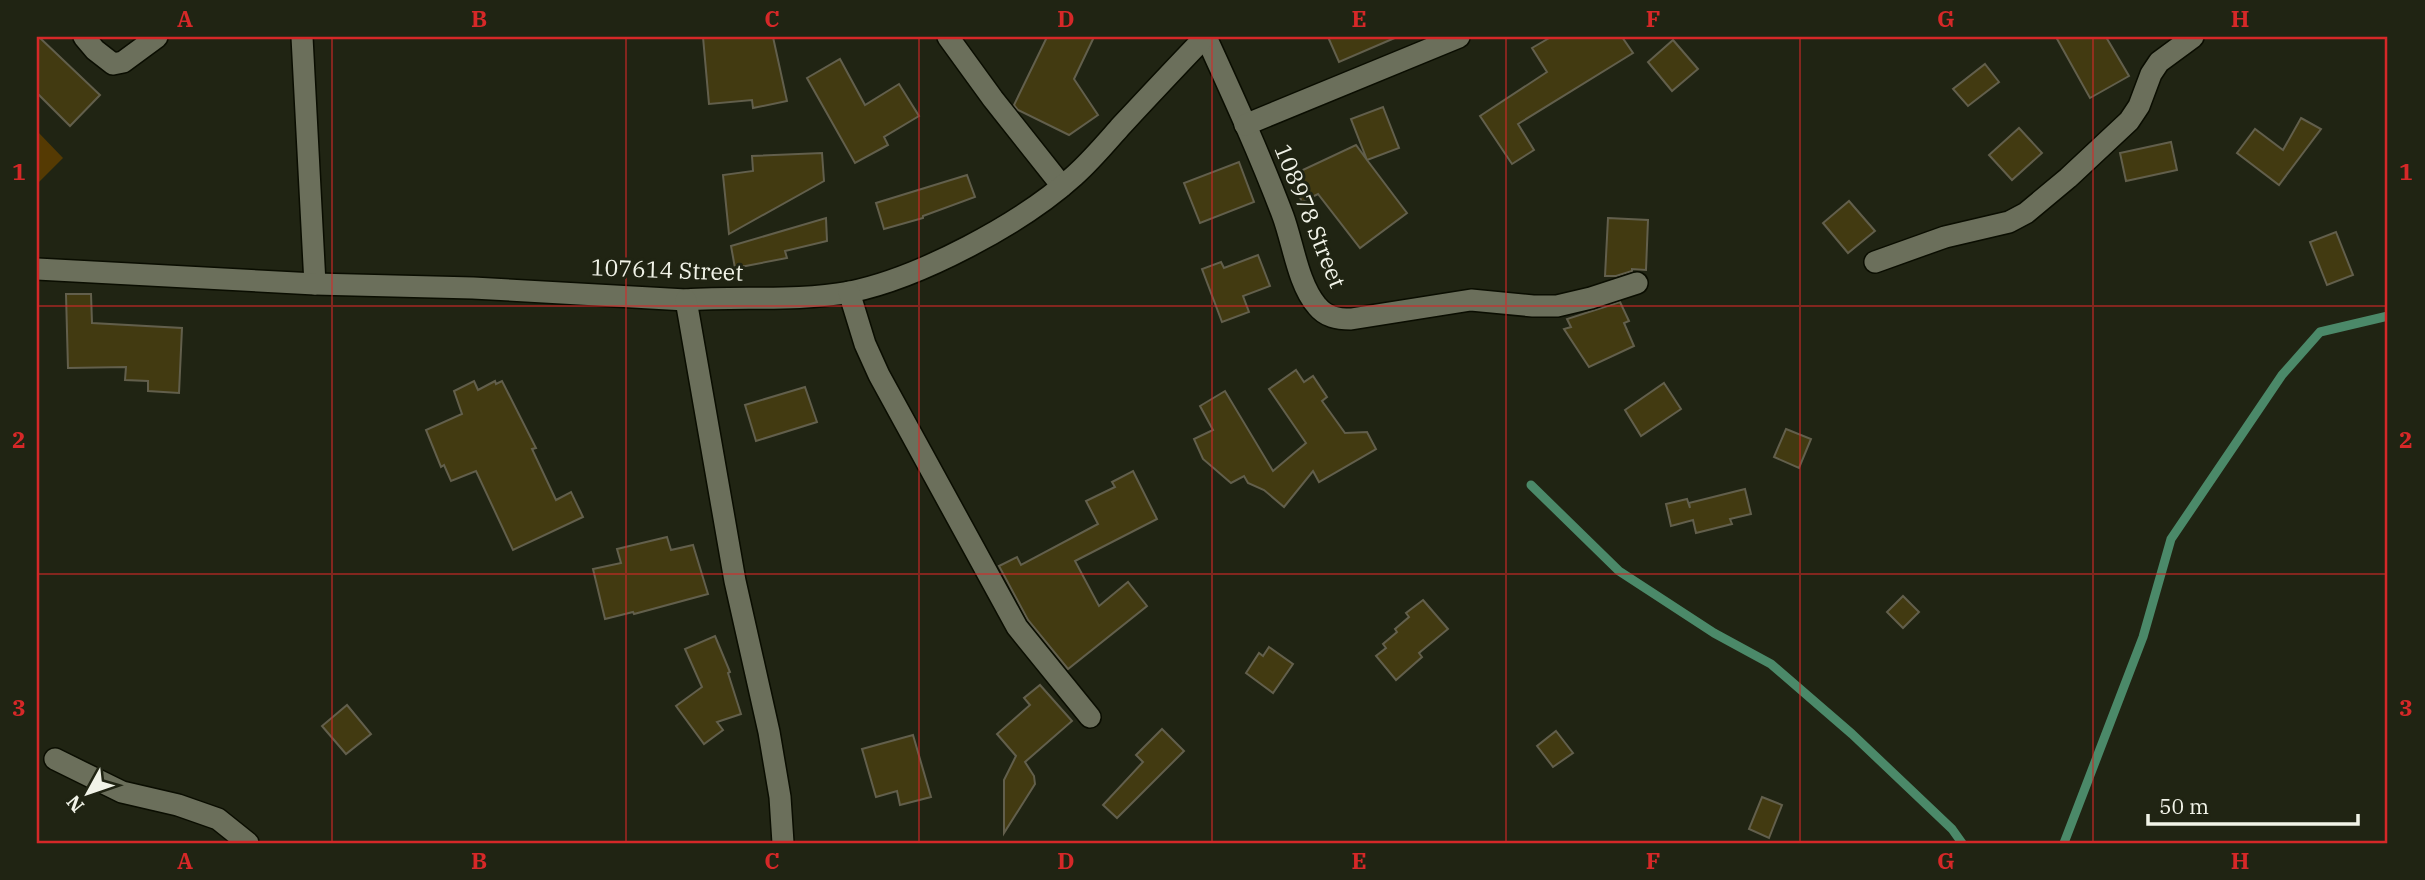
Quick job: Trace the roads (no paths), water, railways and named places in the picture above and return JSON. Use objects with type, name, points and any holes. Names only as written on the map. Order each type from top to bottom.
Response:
[{"type":"street","points":[[84,37],[113,64],[123,62],[157,37]]},
{"type":"street","points":[[302,37],[315,284]]},
{"type":"street","points":[[948,37],[1062,186]]},
{"type":"street","name":"107614 Street","points":[[37,269],[685,300],[776,300],[849,292],[925,267],[996,231],[1048,198],[1076,175],[1205,37]]},
{"type":"street","name":"108978 Street","points":[[1205,37],[1284,218],[1308,293],[1327,315],[1350,319],[1471,300],[1557,306],[1637,283]]},
{"type":"street","points":[[1245,125],[1459,37]]},
{"type":"street","points":[[1875,262],[1945,237],[2009,222],[2026,213],[2129,121],[2139,106],[2151,74],[2159,62],[2193,37]]},
{"type":"street","points":[[849,292],[865,344],[879,375],[1017,627],[1090,717]]},
{"type":"street","points":[[685,300],[735,581],[769,732],[780,797],[783,843]]},
{"type":"street","points":[[55,759],[122,792],[178,805],[218,819],[248,843]]},
{"type":"waterway","points":[[2064,843],[2143,637],[2171,539],[2282,375],[2320,332],[2388,316]]},
{"type":"waterway","points":[[1531,485],[1619,571],[1714,633],[1771,664],[1852,734],[1952,829],[1962,843]]}]
